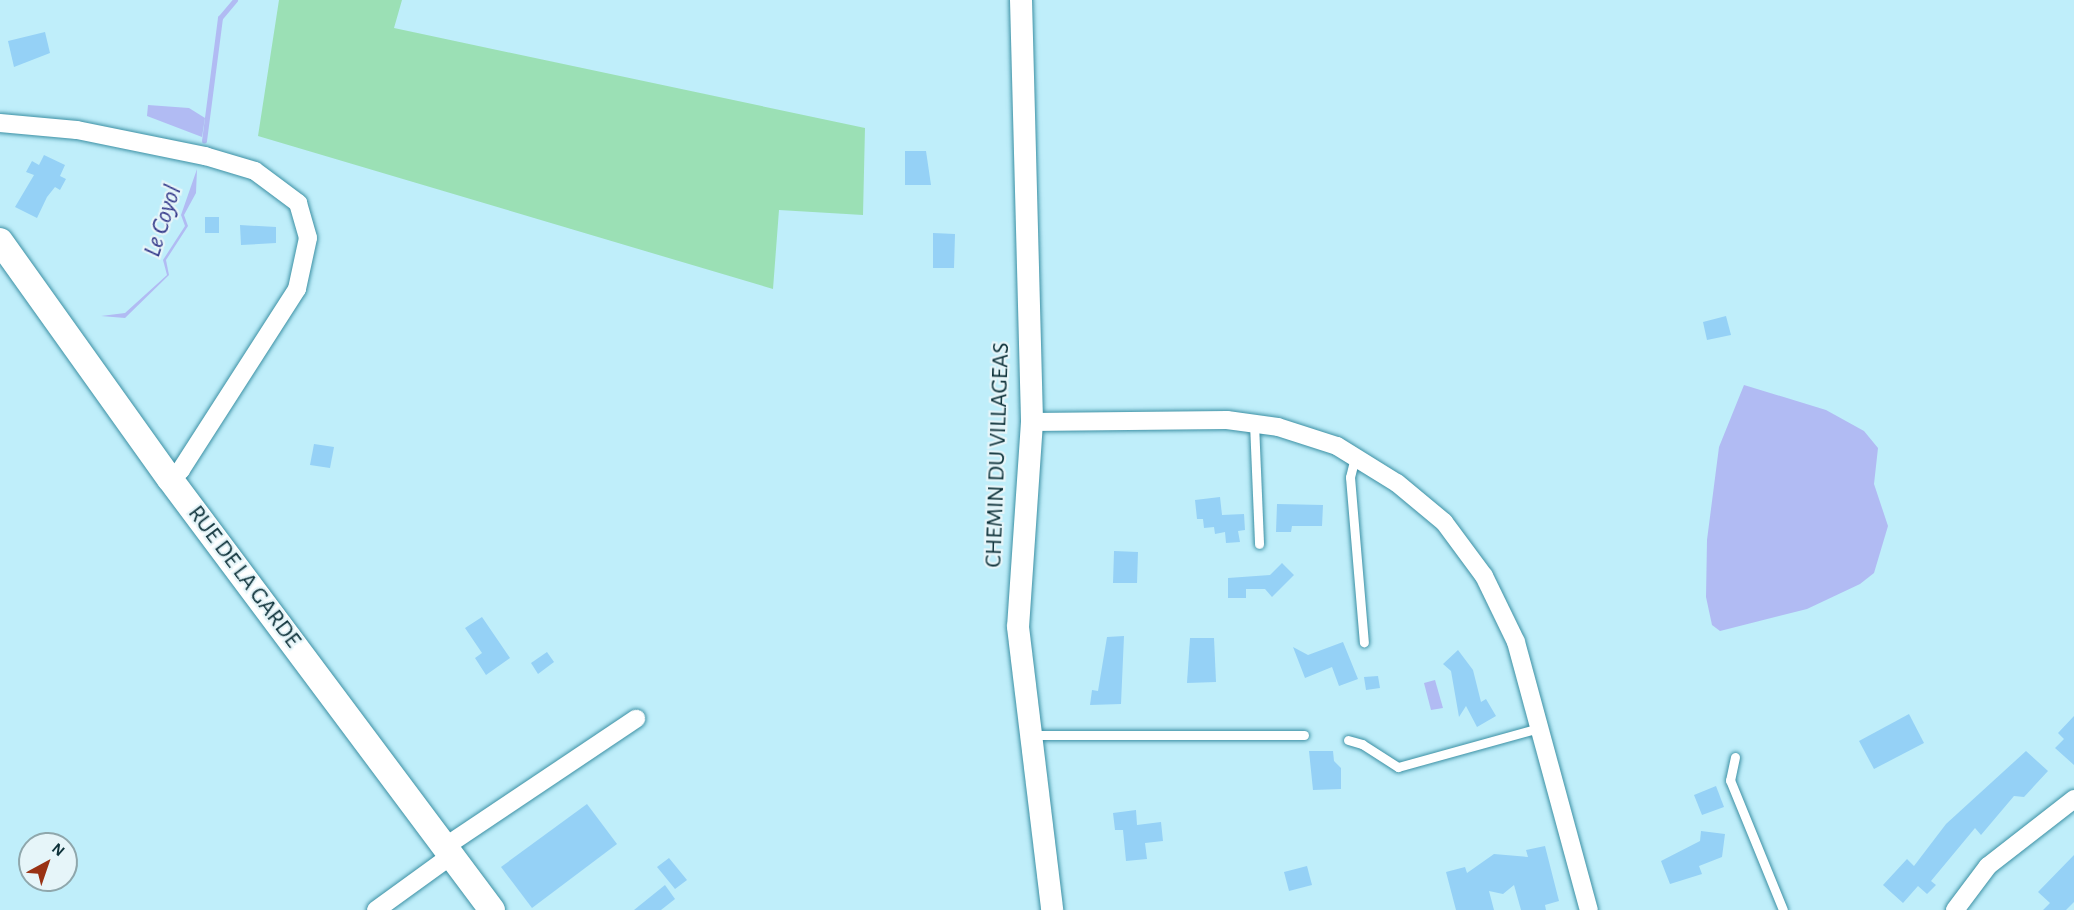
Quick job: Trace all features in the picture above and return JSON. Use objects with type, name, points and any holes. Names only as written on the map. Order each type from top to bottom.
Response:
[{"type":"main road","name":"RUE DE LA GARDE","points":[[0,241],[170,479],[492,910]]},
{"type":"street","name":"CHEMIN DU VILLAGEAS","points":[[1021,0],[1032,422],[1018,627],[1028,735],[1052,910]]},
{"type":"street","points":[[0,123],[76,130],[205,156],[255,171],[298,203],[308,238],[297,288],[181,470],[170,479]]},
{"type":"street","points":[[1032,422],[1254,423],[1288,430],[1355,457],[1397,483],[1444,522],[1484,576],[1516,642],[1589,910]]},
{"type":"street","points":[[376,910],[449,850],[636,719]]},
{"type":"street","points":[[1955,910],[1988,866],[2074,798]]},
{"type":"lane","points":[[1254,423],[1259,544]]},
{"type":"lane","points":[[1355,457],[1350,477],[1364,642]]},
{"type":"lane","points":[[1348,740],[1362,744],[1398,767],[1539,728]]},
{"type":"lane","points":[[1028,735],[1304,735]]},
{"type":"lane","points":[[1735,757],[1730,780],[1783,910]]},
{"type":"green space","points":[[279,0],[402,0],[394,28],[865,128],[863,215],[779,210],[773,289],[258,136]]},
{"type":"water","points":[[148,105],[189,108],[205,118],[202,137],[147,116]]},
{"type":"water","points":[[197,169],[196,193],[184,215],[188,226],[166,260],[169,275],[125,318],[101,316],[125,313],[167,275],[163,260],[185,226],[181,215]]},
{"type":"water","points":[[1744,385],[1826,410],[1864,431],[1878,448],[1874,484],[1888,526],[1874,573],[1860,584],[1807,609],[1720,631],[1712,625],[1706,597],[1707,540],[1719,447]]},
{"type":"water","points":[[1435,680],[1443,708],[1431,710],[1424,683]]},
{"type":"building","points":[[45,32],[50,53],[14,67],[8,41]]},
{"type":"building","points":[[905,151],[926,151],[931,185],[905,185]]},
{"type":"building","points":[[44,155],[65,165],[60,176],[66,179],[60,190],[55,187],[47,197],[37,218],[15,207],[34,175],[26,172],[32,161],[39,165]]},
{"type":"building","points":[[205,217],[219,217],[219,233],[205,233]]},
{"type":"building","points":[[240,225],[276,227],[276,243],[241,245]]},
{"type":"building","points":[[933,233],[955,234],[954,268],[933,268]]},
{"type":"building","points":[[1726,316],[1731,335],[1707,340],[1703,322]]},
{"type":"building","points":[[314,444],[334,447],[330,468],[310,465]]},
{"type":"building","points":[[1220,497],[1222,515],[1244,514],[1245,530],[1238,531],[1240,542],[1226,543],[1225,532],[1215,534],[1214,527],[1204,528],[1203,519],[1197,519],[1195,500]]},
{"type":"building","points":[[1277,504],[1323,505],[1322,526],[1292,526],[1291,532],[1276,532]]},
{"type":"building","points":[[1114,551],[1138,552],[1137,583],[1113,583]]},
{"type":"building","points":[[1282,563],[1294,575],[1272,597],[1265,589],[1246,589],[1246,598],[1228,598],[1228,578],[1270,575]]},
{"type":"building","points":[[482,617],[510,658],[486,675],[475,658],[482,653],[465,628]]},
{"type":"building","points":[[1124,636],[1121,704],[1090,705],[1092,690],[1098,691],[1107,637]]},
{"type":"building","points":[[1190,638],[1214,638],[1216,682],[1187,683]]},
{"type":"building","points":[[1343,642],[1358,679],[1339,686],[1332,667],[1305,678],[1293,647],[1308,655]]},
{"type":"building","points":[[1458,650],[1473,670],[1481,702],[1486,699],[1496,716],[1477,727],[1466,706],[1459,717],[1451,671],[1443,664]]},
{"type":"building","points":[[547,652],[554,662],[538,674],[531,663]]},
{"type":"building","points":[[1378,676],[1380,688],[1366,690],[1364,677]]},
{"type":"building","points":[[1909,714],[1924,743],[1874,769],[1859,741]]},
{"type":"building","points":[[2074,716],[2074,765],[2055,748],[2064,739],[2058,733]]},
{"type":"building","points":[[1309,751],[1333,751],[1334,761],[1341,768],[1341,789],[1313,790]]},
{"type":"building","points":[[2026,751],[2048,771],[2024,797],[2014,796],[1981,835],[1975,828],[1931,881],[1936,885],[1927,894],[1918,886],[1903,903],[1883,885],[1907,859],[1914,866],[1946,824]]},
{"type":"building","points":[[1716,786],[1724,807],[1702,815],[1694,795]]},
{"type":"building","points":[[587,804],[617,844],[532,908],[501,867]]},
{"type":"building","points":[[1136,810],[1137,825],[1161,822],[1163,841],[1145,843],[1147,859],[1126,861],[1123,830],[1115,830],[1113,813]]},
{"type":"building","points":[[1701,831],[1725,834],[1722,857],[1699,866],[1702,874],[1670,884],[1661,861],[1700,841]]},
{"type":"building","points":[[1545,846],[1559,901],[1545,905],[1546,910],[1521,910],[1514,885],[1503,894],[1489,891],[1494,910],[1456,910],[1446,872],[1465,867],[1467,873],[1494,854],[1528,857],[1526,850]]},
{"type":"building","points":[[2074,855],[2074,902],[2066,910],[2043,910],[2050,903],[2038,892]]},
{"type":"building","points":[[669,858],[687,880],[675,889],[657,867]]},
{"type":"building","points":[[1307,866],[1312,885],[1289,891],[1284,872]]},
{"type":"building","points":[[665,885],[675,899],[661,910],[634,910]]},
{"type":"waterway","name":"Le Coyol","points":[[204,141],[220,18],[235,0]]}]
